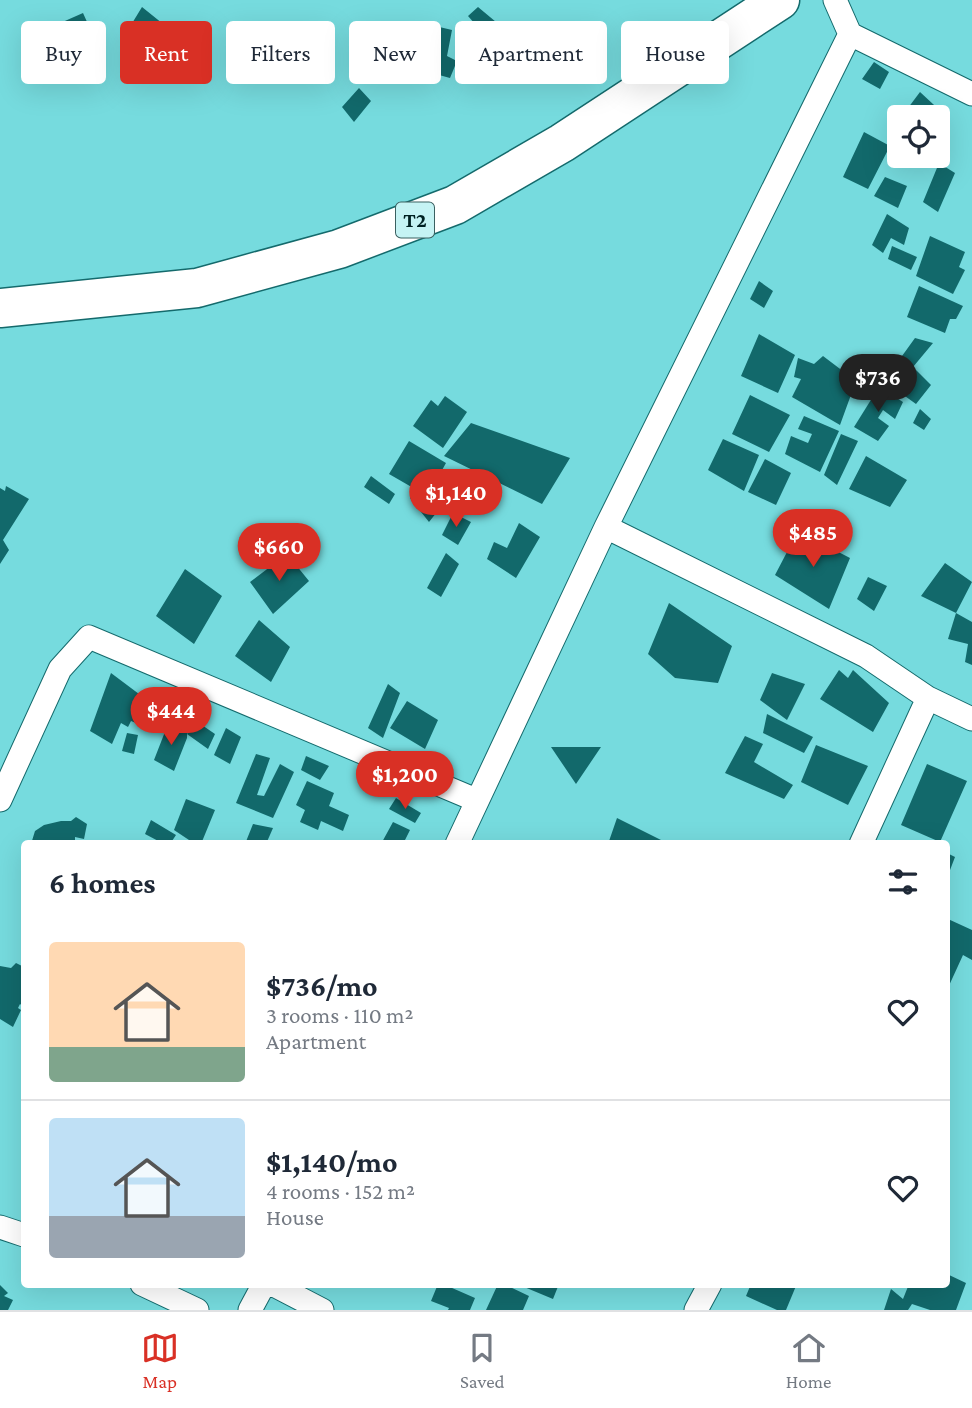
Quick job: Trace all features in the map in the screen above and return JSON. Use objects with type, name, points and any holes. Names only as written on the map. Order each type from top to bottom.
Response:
[{"type":"highway","name":"T2","points":[[0,308],[197,288],[339,249],[455,205],[562,143],[780,0]]},
{"type":"street","points":[[835,0],[850,34],[972,94]]},
{"type":"street","points":[[459,840],[606,527],[850,34]]},
{"type":"street","points":[[606,527],[866,656],[928,698],[972,719]]},
{"type":"street","points":[[0,800],[60,669],[89,637],[476,800]]},
{"type":"street","points":[[863,840],[928,698]]},
{"type":"street","points":[[0,1227],[21,1234]]},
{"type":"street","points":[[150,1288],[197,1310]]},
{"type":"street","points":[[250,1310],[262,1288]]},
{"type":"street","points":[[280,1288],[322,1310]]},
{"type":"street","points":[[696,1310],[708,1288]]},
{"type":"building","points":[[142,7],[159,21],[133,21]]},
{"type":"building","points":[[478,7],[495,21],[472,21],[468,16]]},
{"type":"building","points":[[83,13],[87,21],[65,21]]},
{"type":"building","points":[[441,27],[452,30],[447,56],[455,60],[455,66],[450,78],[441,76]]},
{"type":"building","points":[[874,62],[889,72],[880,89],[862,79]]},
{"type":"building","points":[[359,88],[371,101],[354,122],[342,107]]},
{"type":"building","points":[[920,92],[934,105],[910,105]]},
{"type":"building","points":[[864,132],[887,144],[887,152],[868,189],[843,177]]},
{"type":"building","points":[[937,168],[947,168],[955,173],[938,212],[923,202]]},
{"type":"building","points":[[885,177],[907,186],[898,208],[874,196]]},
{"type":"building","points":[[887,214],[909,228],[904,245],[891,238],[883,253],[872,245]]},
{"type":"building","points":[[930,236],[965,252],[959,267],[965,270],[953,294],[916,276]]},
{"type":"building","points":[[892,246],[917,257],[911,270],[888,259]]},
{"type":"building","points":[[759,281],[773,291],[764,308],[750,299]]},
{"type":"building","points":[[919,286],[963,306],[956,319],[950,319],[945,333],[907,317]]},
{"type":"building","points":[[759,334],[795,355],[778,393],[741,376]]},
{"type":"building","points":[[915,338],[933,343],[913,367],[931,385],[916,404],[884,381]]},
{"type":"building","points":[[823,356],[856,381],[840,425],[792,397],[801,379],[794,377],[798,358],[814,364]]},
{"type":"building","points":[[879,387],[903,402],[895,419],[883,410],[878,418],[889,426],[878,441],[854,427]]},
{"type":"building","points":[[750,395],[790,415],[769,452],[732,434]]},
{"type":"building","points":[[445,396],[467,412],[443,448],[413,426],[431,400],[438,406]]},
{"type":"building","points":[[920,409],[931,419],[924,430],[913,423]]},
{"type":"building","points":[[804,416],[839,431],[820,472],[785,454],[791,436],[808,443],[812,434],[798,429]]},
{"type":"building","points":[[471,423],[570,458],[542,504],[444,456]]},
{"type":"building","points":[[841,434],[858,441],[837,485],[824,475]]},
{"type":"building","points":[[723,439],[759,455],[744,491],[708,470]]},
{"type":"building","points":[[409,441],[446,463],[441,472],[457,487],[429,522],[410,498],[415,489],[389,474]]},
{"type":"building","points":[[866,456],[907,480],[890,507],[849,489]]},
{"type":"building","points":[[765,459],[791,473],[776,505],[748,492]]},
{"type":"building","points":[[371,476],[395,494],[389,504],[364,487]]},
{"type":"building","points":[[6,486],[29,499],[3,540],[9,550],[0,564],[0,488],[5,491]]},
{"type":"building","points":[[453,513],[471,522],[458,545],[442,535]]},
{"type":"building","points":[[519,523],[540,537],[516,578],[487,559],[494,542],[507,548]]},
{"type":"building","points":[[798,531],[850,558],[829,609],[775,575]]},
{"type":"building","points":[[446,553],[459,564],[441,597],[427,588]]},
{"type":"building","points":[[287,554],[309,581],[273,614],[250,582]]},
{"type":"building","points":[[945,563],[972,582],[956,613],[921,596]]},
{"type":"building","points":[[185,569],[222,596],[194,644],[156,616]]},
{"type":"building","points":[[868,577],[887,586],[874,611],[857,599]]},
{"type":"building","points":[[669,603],[732,646],[718,683],[675,678],[648,654]]},
{"type":"building","points":[[956,613],[972,622],[972,665],[965,662],[968,644],[948,639]]},
{"type":"building","points":[[259,620],[290,647],[271,682],[235,656]]},
{"type":"building","points":[[839,670],[848,678],[853,670],[889,703],[873,732],[820,699]]},
{"type":"building","points":[[111,673],[155,706],[148,719],[140,715],[136,723],[131,721],[128,727],[121,723],[112,744],[90,731]]},
{"type":"building","points":[[772,673],[805,684],[787,720],[760,700]]},
{"type":"building","points":[[388,684],[400,693],[383,738],[368,728]]},
{"type":"building","points":[[407,701],[438,720],[425,749],[390,728]]},
{"type":"building","points":[[767,714],[813,737],[804,753],[763,733]]},
{"type":"building","points":[[196,721],[215,734],[208,749],[187,734]]},
{"type":"building","points":[[168,724],[187,731],[187,738],[174,771],[154,760]]},
{"type":"building","points":[[226,728],[241,737],[230,764],[214,755]]},
{"type":"building","points":[[127,733],[138,735],[134,754],[122,751]]},
{"type":"building","points":[[745,736],[763,744],[754,762],[793,785],[784,799],[725,773]]},
{"type":"building","points":[[816,745],[868,766],[848,805],[801,782]]},
{"type":"building","points":[[551,747],[601,747],[576,784]]},
{"type":"building","points":[[256,754],[270,758],[257,795],[264,796],[280,764],[294,772],[273,818],[236,803]]},
{"type":"building","points":[[306,756],[329,766],[320,780],[301,770]]},
{"type":"building","points":[[927,764],[967,781],[941,840],[901,825]]},
{"type":"building","points":[[307,781],[334,793],[329,806],[349,815],[343,831],[321,821],[318,830],[300,822],[305,810],[296,805]]},
{"type":"building","points":[[396,798],[421,813],[415,823],[389,809]]},
{"type":"building","points":[[186,799],[215,810],[203,840],[189,840],[174,830]]},
{"type":"building","points":[[76,817],[87,824],[84,839],[75,837],[75,840],[32,840],[35,831],[44,825],[71,821]]},
{"type":"building","points":[[617,818],[661,840],[609,840]]},
{"type":"building","points":[[151,820],[176,835],[173,840],[156,840],[145,834]]},
{"type":"building","points":[[393,822],[410,830],[405,840],[383,840]]},
{"type":"building","points":[[253,824],[273,828],[268,840],[247,840]]},
{"type":"building","points":[[950,854],[955,857],[950,870]]},
{"type":"building","points":[[950,920],[972,930],[972,960],[963,955],[950,983]]},
{"type":"building","points":[[16,963],[21,966],[21,1005],[18,1008],[21,1010],[13,1027],[0,1019],[0,966],[11,968]]},
{"type":"building","points":[[950,1275],[966,1283],[956,1310],[930,1310],[912,1304],[908,1310],[884,1310],[891,1289],[903,1299],[907,1288],[950,1288]]},
{"type":"building","points":[[0,1285],[8,1293],[4,1296],[13,1300],[8,1310],[0,1310]]},
{"type":"building","points":[[436,1288],[452,1288],[475,1298],[470,1310],[448,1310],[449,1308],[431,1301]]},
{"type":"building","points":[[496,1288],[512,1288],[529,1296],[523,1310],[486,1310]]},
{"type":"building","points":[[527,1288],[557,1288],[553,1299]]},
{"type":"building","points":[[749,1288],[795,1288],[786,1310],[777,1310],[746,1296]]}]
